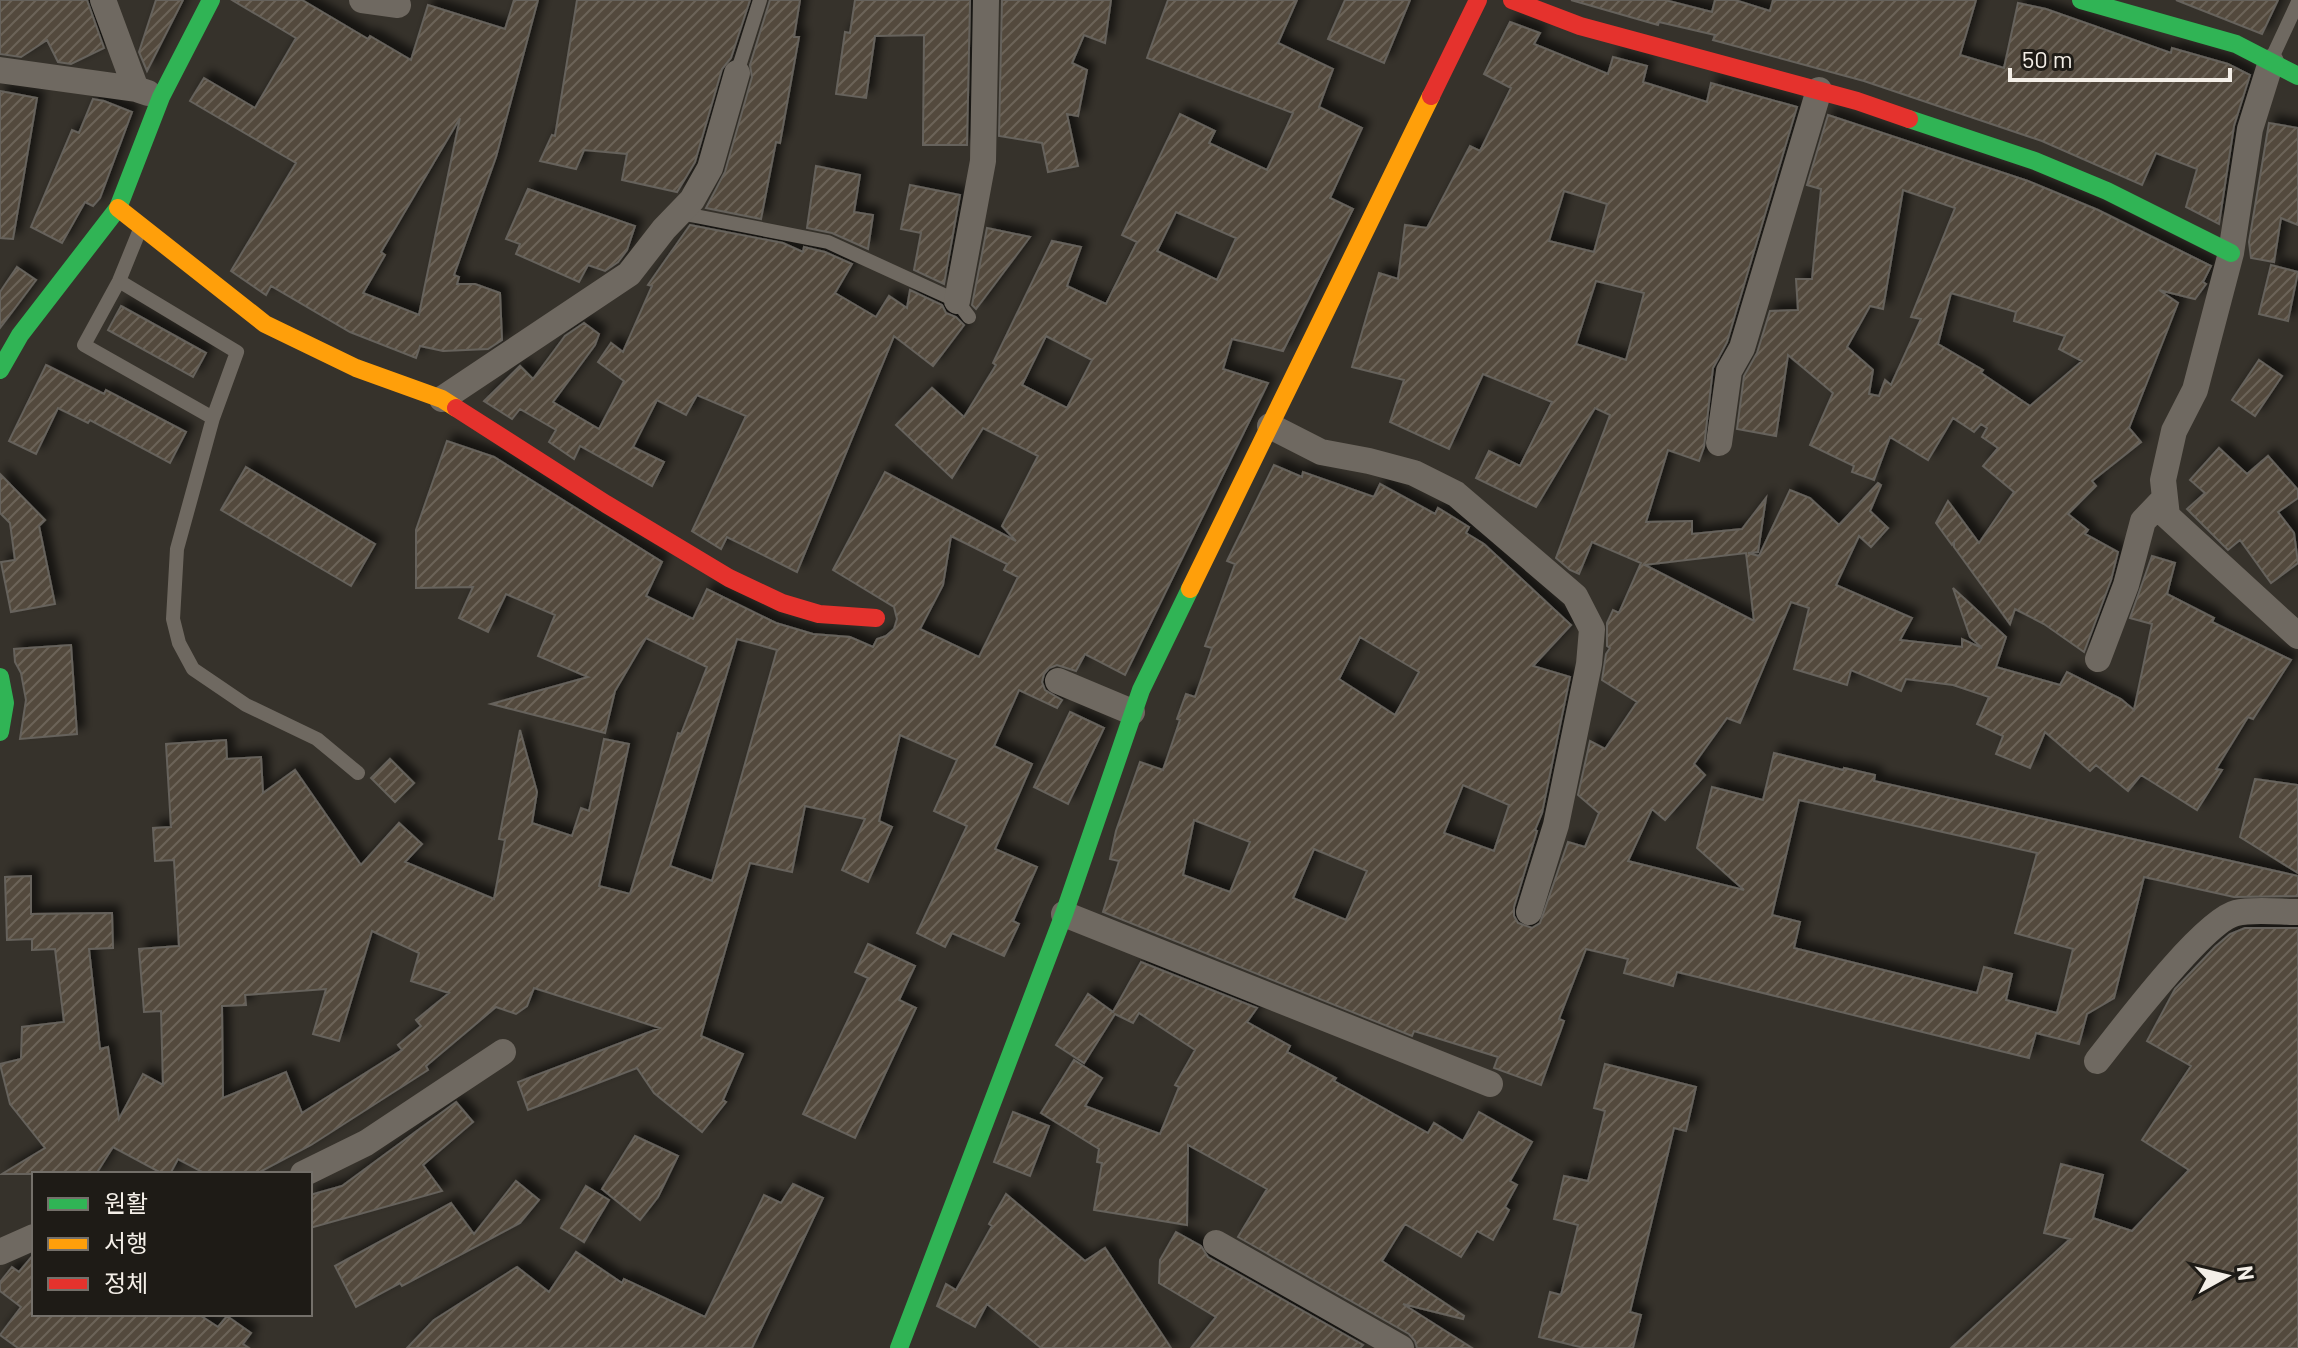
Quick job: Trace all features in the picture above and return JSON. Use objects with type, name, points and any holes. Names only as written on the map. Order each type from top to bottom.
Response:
[{"type":"street","points":[[103,0],[148,93]]},
{"type":"street","points":[[0,370],[20,335],[118,208],[148,93],[211,0]]},
{"type":"street","points":[[362,0],[398,5]]},
{"type":"street","points":[[963,309],[983,161],[986,0]]},
{"type":"street","points":[[899,1348],[1064,914],[1132,712],[1478,0]]},
{"type":"street","points":[[1512,0],[1580,26],[1819,90],[2035,161],[2107,191],[2231,253]]},
{"type":"street","points":[[2081,0],[2236,44],[2298,76]]},
{"type":"street","points":[[2271,62],[2250,129],[2231,253],[2195,390],[2174,431],[2163,480],[2167,516],[2298,636]]},
{"type":"street","points":[[0,70],[148,93]]},
{"type":"street","points":[[442,399],[629,274],[692,200],[710,168],[737,73]]},
{"type":"street","points":[[1719,443],[1729,371],[1742,348],[1819,90]]},
{"type":"street","points":[[118,208],[265,324],[356,368],[442,399],[729,578],[782,603],[819,614],[876,618]]},
{"type":"street","points":[[1270,426],[1321,452],[1414,473],[1456,494],[1575,596],[1592,629],[1589,664],[1556,825],[1529,912]]},
{"type":"street","points":[[2098,659],[2126,585],[2143,521],[2165,498]]},
{"type":"street","points":[[0,677],[5,703],[0,732]]},
{"type":"street","points":[[1058,681],[1132,712]]},
{"type":"street","points":[[2097,1061],[2159,982],[2215,927],[2235,913],[2298,912]]},
{"type":"street","points":[[1064,914],[1490,1084]]},
{"type":"street","points":[[307,1172],[366,1143],[503,1052]]},
{"type":"street","points":[[0,1252],[32,1238]]},
{"type":"street","points":[[1216,1243],[1401,1348]]},
{"type":"lane","points":[[737,73],[760,0]]},
{"type":"lane","points":[[2271,62],[2298,1]]},
{"type":"lane","points":[[680,213],[828,242],[963,309]]},
{"type":"lane","points":[[141,227],[119,281],[84,345],[213,418]]},
{"type":"lane","points":[[119,281],[237,352],[213,418],[177,549],[173,619],[179,643],[193,669],[246,705],[317,739],[358,773]]},
{"type":"building","points":[[0,0],[87,0],[104,48],[71,64],[58,62],[47,40],[21,57],[0,54]]},
{"type":"building","points":[[156,0],[183,0],[147,71],[139,52]]},
{"type":"building","points":[[232,0],[302,0],[411,60],[428,5],[505,29],[514,0],[538,0],[496,157],[454,275],[459,277],[457,284],[475,284],[500,293],[502,340],[488,349],[443,351],[420,346],[416,358],[350,332],[271,286],[266,295],[231,271],[296,163],[190,101],[204,78],[255,108],[296,38]],"holes":[[[460,118],[419,315],[363,293],[385,255],[381,252]]]},
{"type":"building","points":[[577,0],[750,0],[731,58],[722,69],[695,162],[677,192],[622,180],[627,154],[584,150],[576,169],[540,161],[552,135],[555,136]]},
{"type":"building","points":[[770,0],[800,0],[794,37],[799,37],[780,143],[776,142],[761,219],[706,208],[725,172],[752,77],[750,65]]},
{"type":"building","points":[[855,0],[970,0],[967,145],[923,145],[924,35],[875,36],[866,98],[836,94],[845,32],[850,33]]},
{"type":"building","points":[[1002,0],[1111,0],[1105,43],[1084,35],[1072,63],[1087,70],[1078,116],[1067,114],[1078,166],[1048,172],[1042,143],[999,136]]},
{"type":"building","points":[[1168,0],[1297,0],[1278,43],[1333,69],[1319,107],[1362,128],[1330,198],[1353,209],[1283,351],[1232,339],[1223,369],[1268,383],[1125,675],[1085,654],[1076,671],[1057,665],[1044,674],[1042,682],[1045,690],[1062,700],[1057,708],[1019,690],[994,746],[1032,764],[995,849],[1037,867],[1013,921],[1019,924],[1004,956],[952,933],[945,947],[917,933],[967,826],[934,811],[957,760],[900,735],[879,821],[892,827],[868,882],[842,870],[865,819],[805,806],[792,872],[750,863],[701,1036],[743,1054],[723,1100],[726,1102],[702,1132],[654,1093],[637,1068],[528,1110],[518,1082],[660,1028],[534,988],[527,1006],[516,1014],[496,1007],[426,1066],[428,1070],[311,1145],[260,1172],[202,1172],[178,1159],[171,1172],[159,1172],[113,1147],[97,1172],[2,1174],[45,1148],[10,1104],[0,1064],[21,1059],[22,1027],[64,1022],[55,949],[32,950],[32,939],[7,940],[5,877],[31,876],[31,914],[112,913],[113,948],[89,949],[100,1049],[108,1047],[119,1119],[143,1074],[163,1085],[161,1011],[144,1012],[139,949],[179,946],[174,860],[155,861],[153,828],[171,827],[166,744],[226,740],[227,759],[261,757],[263,793],[295,770],[361,865],[399,823],[422,844],[405,862],[494,899],[505,840],[499,839],[520,730],[537,792],[532,823],[572,836],[581,808],[589,811],[604,739],[629,744],[599,886],[630,894],[678,733],[681,734],[707,667],[646,638],[615,691],[605,733],[491,704],[588,677],[538,656],[555,615],[506,594],[488,632],[459,618],[473,587],[416,588],[416,530],[447,441],[494,457],[662,562],[646,596],[693,619],[707,589],[776,623],[813,634],[850,637],[873,647],[877,639],[894,629],[897,619],[894,607],[833,570],[885,472],[1016,541],[1002,526],[1038,456],[983,428],[952,478],[896,425],[932,388],[964,417],[996,365],[993,363],[1052,241],[1081,247],[1067,286],[1106,304],[1137,242],[1122,235],[1180,114],[1215,131],[1209,143],[1267,170],[1293,113],[1147,58]],"holes":[[[1176,212],[1236,238],[1217,280],[1157,251]],[[1046,336],[1092,360],[1067,408],[1022,385]],[[951,536],[1007,564],[1004,570],[1018,577],[979,657],[920,629],[943,585]],[[737,639],[777,650],[712,881],[670,866]],[[372,931],[419,953],[411,981],[449,993],[416,1020],[421,1026],[398,1045],[402,1050],[302,1113],[286,1072],[223,1098],[222,1006],[246,1005],[245,995],[326,989],[313,1034],[339,1041]]]},
{"type":"building","points":[[1345,0],[1410,0],[1384,63],[1328,39]]},
{"type":"building","points":[[1571,0],[1665,0],[1712,12],[1715,0],[1735,0],[1770,11],[1773,0],[1976,0],[1960,55],[2004,68],[2018,3],[2046,9],[2171,53],[2172,48],[2228,64],[2250,75],[2234,126],[2219,224],[2186,207],[2197,169],[2156,153],[2142,185],[2042,141],[1864,81],[1713,40],[1715,35],[1659,22],[1658,25]]},
{"type":"building","points":[[2176,0],[2278,0],[2262,34]]},
{"type":"building","points":[[1510,22],[1540,33],[1534,44],[1608,74],[1613,57],[1647,66],[1643,82],[1707,102],[1711,83],[1797,107],[1727,342],[1713,368],[1704,447],[1699,461],[1668,450],[1646,522],[1692,521],[1692,534],[1742,529],[1766,498],[1758,552],[1748,553],[1759,556],[1790,490],[1810,498],[1839,525],[1878,483],[1881,485],[1870,511],[1888,528],[1871,547],[1859,536],[1836,585],[1912,618],[1900,640],[1962,647],[1962,639],[1982,648],[1970,637],[1953,588],[2006,637],[1996,667],[2060,685],[2067,672],[2121,699],[2134,710],[2152,624],[2130,618],[2152,556],[2175,563],[2167,594],[2214,618],[2212,622],[2291,660],[2253,719],[2248,717],[2216,769],[2222,770],[2197,810],[2141,775],[2128,791],[2096,765],[2090,771],[2045,732],[2030,768],[1996,754],[2003,736],[1977,724],[1989,697],[1953,685],[1906,679],[1901,691],[1851,670],[1847,685],[1794,669],[1809,608],[1791,602],[1740,723],[1727,718],[1694,764],[1705,775],[1665,820],[1652,809],[1628,861],[1744,890],[1697,848],[1712,787],[1763,800],[1774,753],[1875,775],[1874,781],[2298,876],[2298,896],[2234,897],[2144,877],[2114,998],[2087,1014],[2079,1044],[2036,1033],[2029,1058],[1677,972],[1673,986],[1624,973],[1628,959],[1586,949],[1559,1019],[1564,1021],[1541,1085],[1494,1068],[1498,1057],[1414,1031],[1412,1036],[1103,912],[1119,861],[1110,859],[1116,831],[1140,762],[1163,770],[1186,694],[1195,697],[1212,648],[1205,646],[1235,564],[1227,561],[1274,465],[1302,477],[1303,472],[1374,497],[1380,484],[1435,514],[1438,508],[1469,527],[1466,533],[1484,544],[1571,625],[1533,666],[1570,677],[1542,813],[1514,907],[1518,923],[1532,928],[1540,923],[1568,842],[1585,847],[1599,813],[1578,795],[1590,741],[1605,749],[1637,702],[1602,680],[1606,654],[1610,648],[1607,646],[1607,623],[1613,610],[1619,613],[1641,563],[1592,542],[1579,574],[1556,558],[1610,415],[1595,408],[1536,507],[1476,478],[1489,451],[1520,466],[1552,402],[1483,374],[1449,449],[1390,422],[1404,380],[1352,367],[1379,273],[1398,279],[1405,225],[1427,228],[1470,146],[1480,151],[1511,88],[1484,74]],"holes":[[[1564,191],[1607,204],[1594,252],[1549,241]],[[1596,281],[1644,293],[1626,360],[1576,344]],[[1746,553],[1754,621],[1645,565]],[[1360,637],[1419,672],[1395,715],[1339,679]],[[1463,785],[1509,805],[1494,851],[1444,833]],[[1799,800],[2037,853],[2015,933],[2073,949],[2057,1013],[2006,1000],[2012,974],[1984,967],[1977,993],[1794,948],[1800,922],[1772,915]],[[1194,820],[1250,842],[1230,892],[1183,875]],[[1314,849],[1367,871],[1346,920],[1293,898]]]},
{"type":"building","points":[[0,91],[37,98],[13,239],[0,238]]},
{"type":"building","points":[[93,99],[132,112],[100,198],[93,206],[85,202],[62,243],[31,227],[72,130],[79,133]]},
{"type":"building","points":[[1828,115],[2028,181],[2098,210],[2211,266],[2203,282],[2206,284],[2195,299],[2159,290],[2178,303],[2129,428],[2141,442],[2092,481],[2096,486],[2068,514],[2088,530],[2085,534],[2118,552],[2084,652],[2044,624],[2015,609],[2010,624],[1954,547],[1954,542],[1952,545],[1936,523],[1948,501],[1979,543],[2014,492],[1983,466],[1998,448],[1982,437],[1987,428],[1981,424],[1974,432],[1953,418],[1928,460],[1890,437],[1874,480],[1852,472],[1854,466],[1810,445],[1833,393],[1788,355],[1776,436],[1737,429],[1744,376],[1757,353],[1770,311],[1798,310],[1796,279],[1812,279],[1821,189],[1807,185]],"holes":[[[1903,190],[1955,208],[1911,317],[1921,319],[1891,385],[1885,380],[1879,396],[1869,394],[1873,370],[1847,347],[1870,306],[1883,309]],[[1951,293],[2016,312],[2014,321],[2065,336],[2059,349],[2082,361],[2030,406],[1981,373],[1983,370],[1938,344]]]},
{"type":"building","points":[[2269,123],[2298,128],[2298,225],[2281,218],[2274,262],[2251,258],[2249,242]]},
{"type":"building","points":[[816,166],[860,175],[854,212],[873,215],[868,249],[832,233],[807,228]]},
{"type":"building","points":[[910,185],[960,195],[944,284],[914,270],[921,233],[901,229]]},
{"type":"building","points":[[528,189],[635,226],[627,250],[618,262],[605,271],[588,265],[579,282],[516,254],[520,244],[506,239]]},
{"type":"building","points":[[690,225],[783,243],[803,252],[804,247],[825,252],[852,264],[835,293],[876,317],[889,296],[907,308],[910,290],[942,305],[946,313],[964,325],[933,366],[894,336],[797,572],[727,537],[721,549],[692,531],[746,416],[697,395],[686,415],[657,400],[633,447],[664,462],[652,486],[580,446],[574,459],[549,442],[556,430],[520,409],[512,419],[484,401],[520,366],[533,379],[565,336],[584,323],[599,334],[595,345],[553,402],[599,429],[624,381],[598,362],[611,343],[623,352],[652,286],[648,285]]},
{"type":"building","points":[[987,228],[1030,237],[976,309],[972,305]]},
{"type":"building","points":[[2271,265],[2298,272],[2288,321],[2259,314]]},
{"type":"building","points":[[17,267],[36,280],[0,328],[0,292]]},
{"type":"building","points":[[121,306],[206,353],[193,377],[108,330]]},
{"type":"building","points":[[2259,360],[2282,376],[2255,416],[2232,400]]},
{"type":"building","points":[[46,365],[104,394],[106,390],[186,432],[170,463],[90,420],[88,423],[58,408],[36,454],[9,441]]},
{"type":"building","points":[[2219,448],[2247,474],[2268,456],[2298,490],[2298,498],[2278,512],[2294,533],[2298,563],[2271,583],[2240,540],[2228,550],[2187,509],[2205,493],[2190,480]]},
{"type":"building","points":[[246,467],[375,544],[351,586],[221,510]]},
{"type":"building","points":[[0,474],[45,520],[39,526],[55,604],[11,612],[1,562],[15,560],[10,523],[0,513]]},
{"type":"building","points":[[71,645],[77,734],[20,739],[26,700],[14,649]]},
{"type":"building","points":[[1070,712],[1104,728],[1068,804],[1034,787]]},
{"type":"building","points":[[390,759],[414,783],[395,802],[371,778]]},
{"type":"building","points":[[2255,779],[2298,785],[2298,873],[2240,837]]},
{"type":"building","points":[[2245,928],[2298,928],[2298,1348],[1951,1348],[2070,1239],[2044,1233],[2061,1164],[2103,1175],[2093,1218],[2132,1231],[2189,1170],[2142,1140],[2191,1066],[2147,1041],[2175,989],[2215,947],[2230,934]]},
{"type":"building","points":[[868,944],[915,966],[899,1000],[916,1008],[855,1138],[803,1114],[868,978],[855,972]]},
{"type":"building","points":[[1141,962],[1257,1008],[1247,1022],[1290,1046],[1287,1052],[1428,1133],[1434,1123],[1463,1141],[1479,1112],[1532,1142],[1510,1181],[1517,1185],[1505,1207],[1509,1210],[1493,1240],[1477,1231],[1461,1257],[1405,1224],[1382,1261],[1464,1316],[1463,1319],[1403,1304],[1472,1348],[1417,1348],[1409,1334],[1238,1237],[1267,1189],[1188,1145],[1187,1225],[1094,1210],[1102,1163],[1097,1162],[1099,1149],[1041,1113],[1074,1060],[1102,1078],[1085,1106],[1160,1134],[1179,1087],[1175,1085],[1195,1050],[1139,1013],[1133,1023],[1115,1014],[1084,1063],[1056,1045],[1088,994],[1113,1012]]},
{"type":"building","points":[[1605,1064],[1696,1087],[1686,1131],[1674,1128],[1630,1312],[1641,1315],[1633,1348],[1584,1348],[1539,1337],[1550,1292],[1561,1295],[1578,1225],[1554,1219],[1564,1176],[1588,1181],[1605,1111],[1594,1108]]},
{"type":"building","points":[[456,1102],[473,1122],[423,1165],[442,1191],[312,1227],[312,1194],[342,1186]]},
{"type":"building","points":[[1013,1112],[1049,1126],[1030,1176],[994,1162]]},
{"type":"building","points":[[635,1136],[678,1156],[658,1197],[640,1220],[602,1189]]},
{"type":"building","points":[[516,1181],[539,1200],[520,1223],[356,1307],[335,1266],[451,1203],[474,1234]]},
{"type":"building","points":[[793,1184],[823,1198],[752,1348],[407,1348],[434,1320],[517,1267],[549,1292],[576,1252],[622,1283],[624,1279],[705,1317],[764,1195],[781,1203]]},
{"type":"building","points":[[586,1186],[609,1200],[584,1242],[561,1228]]},
{"type":"building","points":[[1006,1194],[1085,1261],[1105,1248],[1171,1348],[1041,1348],[987,1304],[975,1327],[937,1306],[946,1284],[956,1290]]},
{"type":"building","points":[[1176,1232],[1201,1246],[1208,1257],[1363,1345],[1360,1348],[1191,1348],[1216,1317],[1159,1283],[1160,1260]]},
{"type":"building","points":[[32,1256],[32,1316],[201,1316],[218,1327],[227,1316],[251,1333],[243,1344],[249,1348],[18,1348],[0,1335],[21,1307],[0,1291],[0,1282],[12,1267],[19,1272]]},
{"type":"traffic: fast","points":[[0,370],[20,335],[118,208],[161,97],[211,0]]},
{"type":"traffic: fast","points":[[2081,0],[2236,44],[2298,76]]},
{"type":"traffic: fast","points":[[1909,119],[2035,161],[2107,191],[2231,253]]},
{"type":"traffic: fast","points":[[899,1348],[1064,914],[1141,690],[1190,589]]},
{"type":"traffic: fast","points":[[0,677],[5,703],[0,732]]},
{"type":"traffic: slow","points":[[1190,589],[1431,96]]},
{"type":"traffic: slow","points":[[118,208],[265,324],[356,368],[442,399],[456,408]]},
{"type":"traffic: jam","points":[[1431,96],[1478,0]]},
{"type":"traffic: jam","points":[[1512,0],[1580,26],[1857,101],[1909,119]]},
{"type":"traffic: jam","points":[[456,408],[729,578],[782,603],[819,614],[876,618]]}]
